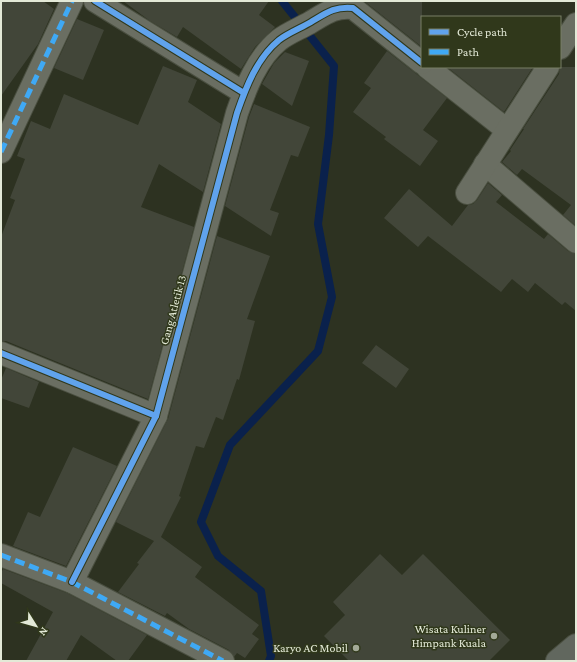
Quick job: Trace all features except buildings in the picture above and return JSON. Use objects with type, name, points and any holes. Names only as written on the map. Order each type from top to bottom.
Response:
[{"type":"main road","points":[[557,661],[576,645]]},
{"type":"street","points":[[1,152],[72,1]]},
{"type":"street","points":[[95,1],[244,93]]},
{"type":"street","points":[[356,4],[421,62]]},
{"type":"street","name":"Gang Atletik 13","points":[[72,582],[156,416],[237,113],[244,93],[255,71],[279,40],[331,10],[356,4]]},
{"type":"street","points":[[561,46],[576,24]]},
{"type":"street","points":[[428,68],[507,130]]},
{"type":"street","points":[[467,193],[547,68]]},
{"type":"street","points":[[485,164],[576,242]]},
{"type":"street","points":[[1,353],[156,416]]},
{"type":"street","points":[[1,555],[72,582],[223,661]]},
{"type":"waterway","points":[[269,661],[271,656],[261,591],[218,556],[201,522],[230,445],[318,351],[332,297],[318,224],[329,135],[334,66],[282,1]]},
{"type":"marked path","points":[[1,152],[72,1]]},
{"type":"marked path","points":[[1,555],[72,582],[223,661]]},
{"type":"cycle path","points":[[95,1],[244,93]]},
{"type":"cycle path","points":[[72,582],[156,416],[237,113],[248,83],[264,55],[283,37],[326,13],[341,8],[353,8],[421,62]]},
{"type":"cycle path","points":[[1,353],[156,416]]},
{"type":"place","name":"Wisata Kuliner Himpank Kuala","points":[[494,636]]},
{"type":"place","name":"Karyo AC Mobil","points":[[356,648]]}]
